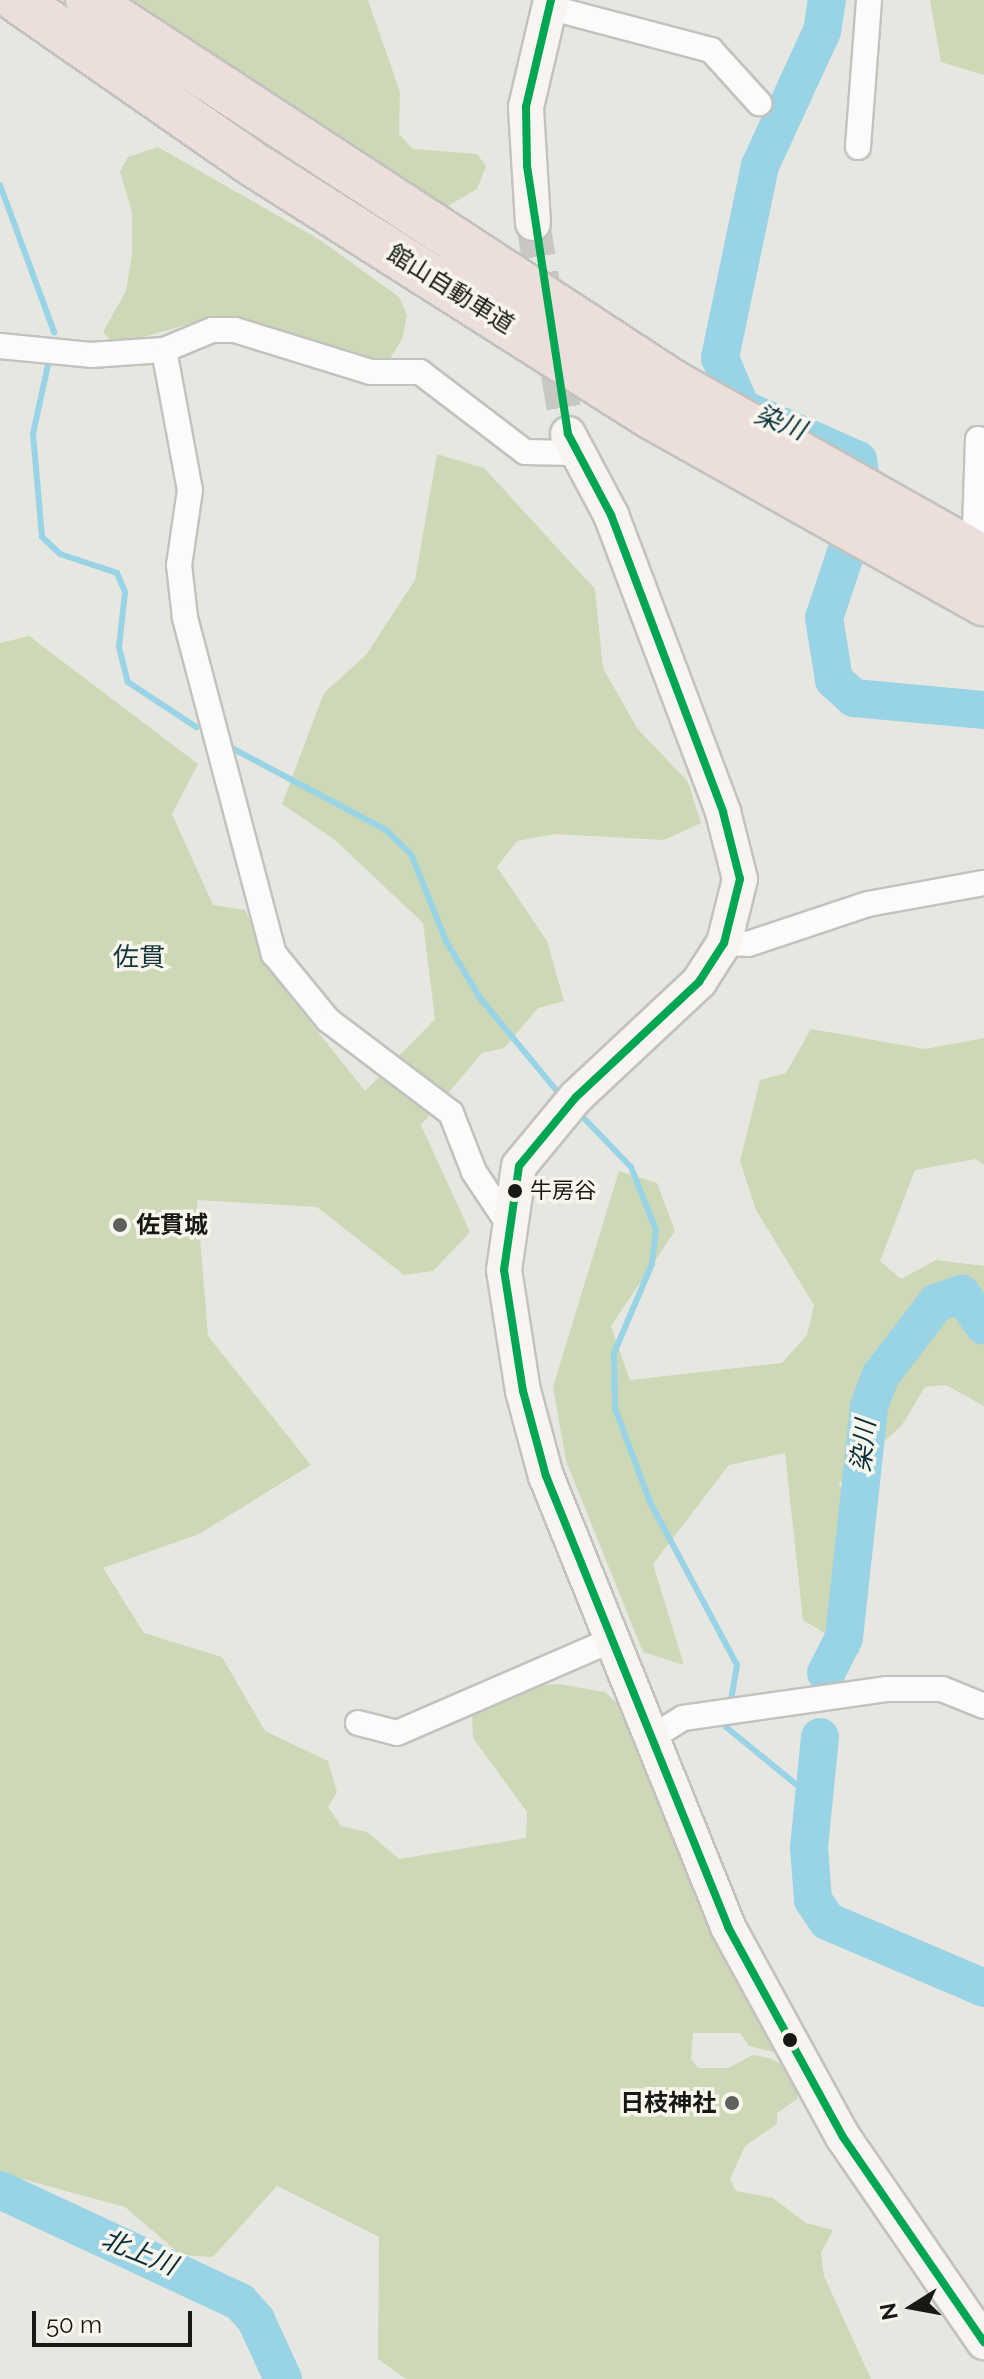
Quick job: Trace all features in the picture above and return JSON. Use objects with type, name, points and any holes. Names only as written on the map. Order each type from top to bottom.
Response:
[{"type":"highway","name":"館山自動車道","points":[[17,0],[253,164],[663,400],[984,603]]},
{"type":"highway","name":"館山自動車道","points":[[88,0],[663,400],[984,558]]},
{"type":"main road","points":[[533,223],[526,107],[550,4]]},
{"type":"main road","points":[[570,444],[611,515],[723,812],[740,879],[724,943],[699,982],[576,1097],[550,1124],[519,1166],[506,1220],[504,1270],[523,1391],[546,1476],[648,1740],[728,1927],[843,2137],[984,2342]]},
{"type":"street","points":[[858,147],[869,0]]},
{"type":"street","points":[[550,4],[711,50],[759,103]]},
{"type":"street","points":[[0,346],[91,355],[164,350],[212,330],[235,330],[371,372],[420,372],[525,452],[570,444]]},
{"type":"street","points":[[164,350],[190,490],[179,565],[185,618],[274,954],[328,1020],[451,1113],[474,1172],[506,1220]]},
{"type":"street","points":[[978,439],[975,529],[984,535]]},
{"type":"street","points":[[724,943],[748,944],[868,904],[984,883]]},
{"type":"street","points":[[358,1723],[397,1733],[610,1641]]},
{"type":"street","points":[[648,1740],[683,1718],[886,1689],[942,1689],[984,1706]]},
{"type":"green space","points":[[127,0],[368,0],[400,92],[399,134],[413,149],[477,154],[486,166],[477,189],[441,210]]},
{"type":"green space","points":[[930,0],[984,0],[984,75],[941,62]]},
{"type":"green space","points":[[158,147],[320,240],[399,297],[407,315],[402,339],[381,374],[315,341],[217,316],[115,345],[103,332],[126,291],[132,254],[132,212],[120,172],[128,157]]},
{"type":"green space","points":[[437,454],[484,468],[595,589],[603,668],[637,728],[688,782],[701,823],[664,840],[555,834],[517,841],[497,867],[547,941],[564,1001],[538,1008],[504,1048],[482,1053],[421,1125],[470,1232],[433,1271],[404,1275],[317,1207],[197,1200],[208,1336],[311,1465],[199,1534],[103,1568],[144,1633],[222,1657],[265,1731],[328,1761],[337,1792],[328,1807],[341,1826],[367,1832],[399,1859],[526,1838],[527,1812],[473,1738],[472,1714],[527,1686],[558,1684],[605,1692],[624,1710],[713,1936],[780,2042],[773,2052],[749,2046],[740,2033],[693,2033],[691,2059],[698,2068],[728,2068],[753,2055],[769,2058],[794,2070],[799,2087],[797,2099],[777,2113],[777,2124],[745,2146],[730,2179],[736,2191],[773,2198],[806,2223],[833,2230],[821,2253],[824,2276],[871,2379],[406,2379],[378,2359],[379,2237],[277,2186],[213,2257],[181,2255],[125,2207],[0,2173],[0,643],[29,636],[198,764],[172,814],[213,905],[245,910],[279,983],[365,1091],[435,1019],[423,923],[335,840],[282,804],[324,693],[366,655],[415,580]]},
{"type":"green space","points":[[811,1029],[925,1049],[984,1038],[984,1165],[976,1159],[915,1170],[880,1261],[901,1279],[936,1260],[984,1266],[984,1406],[946,1385],[925,1387],[902,1425],[839,1483],[867,1553],[859,1654],[803,1620],[785,1453],[729,1465],[653,1564],[684,1665],[643,1652],[566,1461],[553,1387],[619,1171],[657,1183],[675,1231],[611,1326],[630,1380],[782,1363],[807,1335],[814,1305],[756,1210],[740,1161],[760,1080],[786,1073]]},
{"type":"waterway","name":"染川","points":[[827,0],[822,31],[760,166],[720,358],[741,408],[858,460],[864,498],[824,618],[834,680],[854,698],[984,710]]},
{"type":"waterway","points":[[0,185],[54,332]]},
{"type":"waterway","points":[[48,365],[33,434],[42,537],[60,554],[117,573],[125,592],[119,647],[128,682],[196,727]]},
{"type":"waterway","points":[[230,747],[386,830],[411,854],[446,941],[480,998],[562,1097]]},
{"type":"waterway","points":[[579,1113],[631,1167],[656,1230],[652,1264],[614,1353],[615,1408],[650,1502],[737,1665],[730,1706]]},
{"type":"waterway","name":"染川","points":[[826,1673],[844,1638],[869,1406],[881,1375],[936,1303],[961,1294],[984,1326]]},
{"type":"waterway","points":[[728,1717],[726,1727],[814,1799]]},
{"type":"waterway","name":"染川","points":[[820,1737],[809,1847],[813,1900],[827,1921],[984,1988]]},
{"type":"waterway","name":"北上川","points":[[0,2190],[240,2302],[256,2320],[283,2379]]},
{"type":"tunnel","points":[[533,223],[568,434]]},
{"type":"transit line","points":[[551,0],[526,107],[527,166],[568,434],[611,515],[723,812],[740,879],[724,943],[699,982],[576,1097],[519,1166],[504,1270],[523,1391],[546,1476],[728,1927],[843,2137],[984,2342]]},
{"type":"place","name":"牛房谷","points":[[515,1191]]},
{"type":"place","name":"佐貫城","points":[[120,1225]]},
{"type":"place","name":"日枝神社","points":[[732,2103]]},
{"type":"district","name":"佐貫","points":[[139,958]]}]
